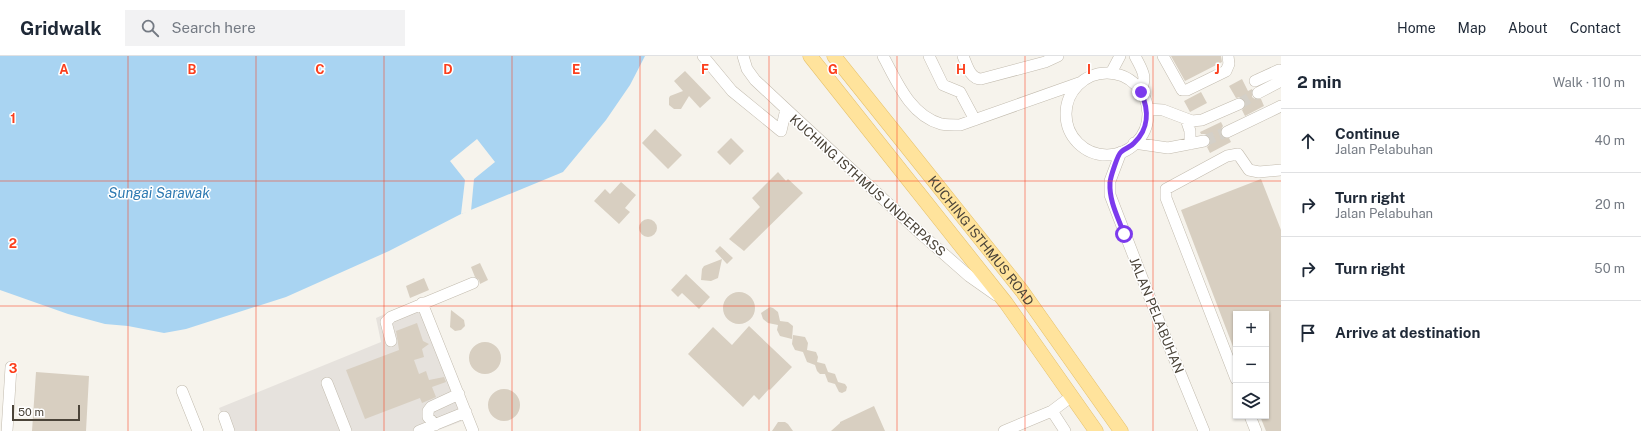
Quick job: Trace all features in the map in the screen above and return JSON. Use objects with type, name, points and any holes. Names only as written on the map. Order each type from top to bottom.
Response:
[{"type":"main road","name":"KUCHING ISTHMUS ROAD","points":[[810,56],[1006,303],[1096,431]]},
{"type":"main road","name":"KUCHING ISTHMUS ROAD","points":[[834,56],[1022,291],[1121,431]]},
{"type":"street","points":[[703,56],[732,91],[781,131],[786,109]]},
{"type":"street","name":"KUCHING ISTHMUS UNDERPASS","points":[[743,56],[747,69],[755,80],[920,233],[969,276],[1006,303]]},
{"type":"street","points":[[882,56],[909,102],[916,110],[928,119],[942,124],[960,125],[1080,83],[1094,74],[1111,73],[1128,79],[1141,92],[1147,109],[1146,122],[1142,134],[1134,144],[1120,152],[1103,154],[1094,153],[1086,149],[1078,142],[1071,134],[1067,123],[1066,112],[1068,101],[1073,91],[1080,83]]},
{"type":"street","points":[[929,56],[943,85],[960,92],[975,120]]},
{"type":"street","points":[[965,57],[972,77],[981,79],[1058,56]]},
{"type":"street","points":[[1111,73],[1120,56]]},
{"type":"street","points":[[1135,56],[1143,70],[1145,80],[1141,92]]},
{"type":"street","points":[[1163,56],[1182,90],[1187,90],[1226,71],[1229,64],[1228,56]]},
{"type":"street","points":[[1255,81],[1279,70],[1281,71]]},
{"type":"street","points":[[1258,93],[1281,81]]},
{"type":"street","points":[[1147,109],[1162,110],[1186,119],[1202,120],[1239,104]]},
{"type":"street","points":[[1227,132],[1281,106]]},
{"type":"street","points":[[1186,119],[1190,131],[1190,144]]},
{"type":"street","points":[[1134,144],[1168,148],[1204,141]]},
{"type":"street","name":"JALAN PELABUHAN","points":[[1120,152],[1110,181],[1110,196],[1204,431]]},
{"type":"street","points":[[1233,371],[1166,198],[1166,189],[1233,154],[1238,154],[1249,170],[1259,172],[1281,170]]},
{"type":"street","points":[[391,341],[386,322],[391,317],[473,283]]},
{"type":"street","points":[[422,303],[473,431]]},
{"type":"street","points":[[7,431],[11,367]]},
{"type":"street","points":[[327,383],[346,431]]},
{"type":"street","points":[[182,391],[198,431]]},
{"type":"street","points":[[435,424],[428,417],[428,411],[431,407],[459,394]]},
{"type":"street","points":[[1004,431],[1052,411],[1072,396]]},
{"type":"street","points":[[1052,411],[1065,431]]},
{"type":"street","points":[[419,431],[466,412]]},
{"type":"street","points":[[224,417],[229,431]]},
{"type":"street","points":[[1251,419],[1256,431]]},
{"type":"shaded area","points":[[417,300],[465,420],[436,431],[228,431],[219,408],[381,342],[376,318]]},
{"type":"water","name":"Sungai Sarawak","points":[[0,56],[645,56],[630,85],[606,120],[563,172],[461,214],[389,251],[286,297],[186,329],[164,333],[128,326],[105,324],[68,314],[0,290]]},
{"type":"pier","points":[[477,139],[495,162],[474,179],[471,211],[461,214],[465,180],[450,161]]},
{"type":"building","points":[[1171,56],[1221,56],[1222,62],[1185,81]]},
{"type":"building","points":[[685,71],[711,98],[700,108],[689,96],[681,109],[674,109],[669,105],[670,96],[683,91],[674,81]]},
{"type":"building","points":[[1242,79],[1248,91],[1252,89],[1252,97],[1255,99],[1261,99],[1264,106],[1245,116],[1242,110],[1246,105],[1245,101],[1240,97],[1236,98],[1229,86]]},
{"type":"building","points":[[1201,92],[1207,103],[1190,112],[1184,101]]},
{"type":"building","points":[[1221,122],[1223,126],[1220,131],[1221,135],[1223,138],[1229,138],[1231,142],[1210,153],[1207,147],[1211,143],[1210,137],[1206,134],[1201,134],[1200,132]]},
{"type":"building","points":[[655,129],[682,155],[668,169],[642,143]]},
{"type":"building","points":[[731,138],[744,151],[730,165],[717,152]]},
{"type":"building","points":[[778,172],[786,181],[788,179],[803,193],[744,251],[729,239],[760,207],[752,198]]},
{"type":"building","points":[[1261,179],[1281,230],[1281,431],[1266,431],[1261,419],[1269,419],[1269,311],[1233,311],[1233,347],[1181,210]]},
{"type":"building","points":[[621,182],[636,195],[625,208],[630,212],[619,224],[594,201],[605,189],[610,194]]},
{"type":"building","points":[[644,219],[652,219],[657,224],[655,235],[652,237],[644,237],[639,232],[639,224]]},
{"type":"building","points":[[720,246],[733,258],[727,264],[715,251]]},
{"type":"building","points":[[722,259],[718,278],[711,281],[701,280],[702,269],[704,266]]},
{"type":"building","points":[[480,263],[488,280],[480,284],[471,267]]},
{"type":"building","points":[[686,274],[710,297],[699,309],[682,293],[678,297],[671,290]]},
{"type":"building","points":[[424,278],[429,290],[410,298],[406,286]]},
{"type":"building","points":[[736,292],[742,292],[752,299],[755,308],[754,314],[748,321],[742,324],[736,324],[726,317],[723,311],[723,305],[730,295]]},
{"type":"building","points":[[770,307],[778,312],[780,321],[788,322],[793,326],[792,339],[780,336],[777,330],[778,325],[768,323],[763,319],[761,313]]},
{"type":"building","points":[[451,310],[464,320],[465,326],[461,330],[455,331],[450,327]]},
{"type":"building","points":[[417,323],[423,341],[429,344],[422,349],[424,357],[414,360],[419,374],[426,371],[429,380],[444,377],[446,382],[432,387],[436,397],[434,398],[422,403],[420,398],[365,419],[346,370],[399,350],[396,331]]},
{"type":"building","points":[[749,326],[792,367],[759,400],[754,395],[743,407],[688,354],[713,327],[732,345]]},
{"type":"building","points":[[793,335],[805,337],[808,343],[807,350],[816,352],[818,357],[817,362],[825,364],[828,372],[835,374],[838,382],[845,384],[847,387],[846,391],[842,393],[839,392],[835,384],[828,382],[825,374],[820,374],[815,365],[807,362],[803,352],[795,350],[792,344]]},
{"type":"building","points":[[482,342],[488,342],[498,349],[501,358],[500,364],[494,371],[488,374],[482,374],[472,367],[469,361],[469,355],[476,345]]},
{"type":"building","points":[[36,372],[89,376],[86,431],[32,431]]},
{"type":"building","points":[[501,389],[507,389],[517,396],[520,405],[519,411],[513,418],[507,421],[501,421],[491,414],[488,408],[488,402],[495,392]]},
{"type":"building","points":[[874,406],[885,431],[831,431],[840,422]]},
{"type":"building","points":[[778,422],[785,422],[793,431],[772,431]]},
{"type":"tunnel","points":[[1239,104],[1258,93]]},
{"type":"tunnel","points":[[1204,141],[1227,132]]},
{"type":"route","points":[[1124,234],[1110,196],[1110,181],[1120,152],[1134,144],[1142,134],[1146,122],[1147,109],[1141,92]]}]
